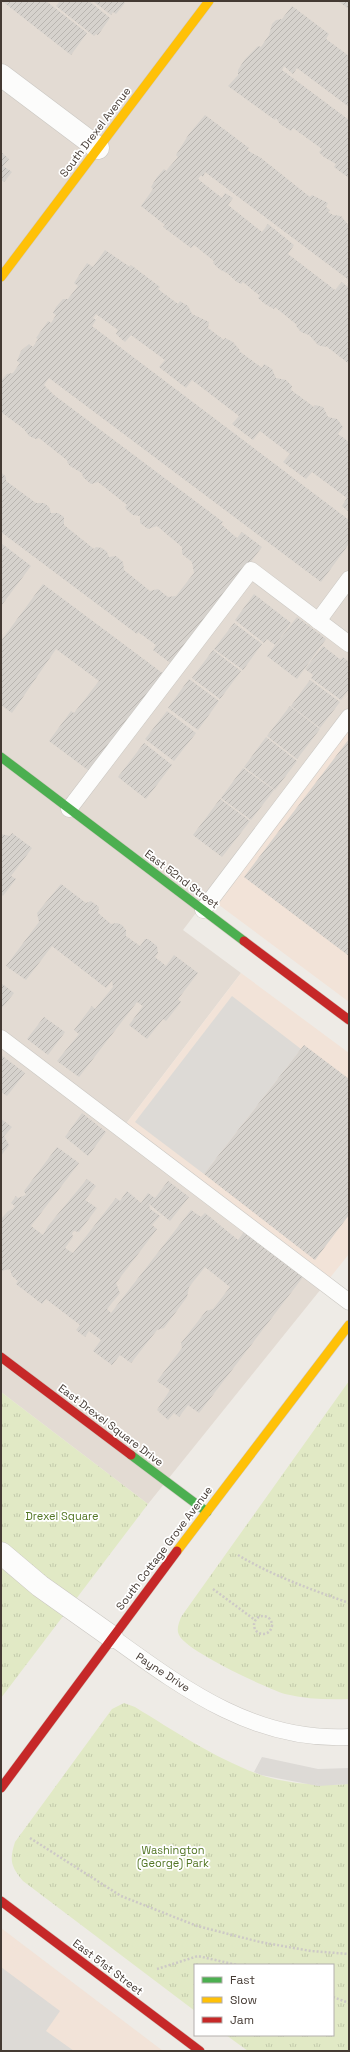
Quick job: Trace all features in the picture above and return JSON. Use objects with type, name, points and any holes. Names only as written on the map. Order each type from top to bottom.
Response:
[{"type":"street","name":"South Drexel Avenue","points":[[1,277],[209,1]]},
{"type":"street","points":[[1,75],[98,148]]},
{"type":"street","name":"East 52nd Street","points":[[1,757],[349,1020]]},
{"type":"street","name":"South Cottage Grove Avenue","points":[[1,1788],[112,1638],[349,1325]]},
{"type":"street","name":"East Drexel Square Drive","points":[[1,1357],[207,1512]]},
{"type":"street","name":"Payne Drive","points":[[1,1553],[40,1586],[112,1638]]},
{"type":"street","name":"East 51st Street","points":[[1,1902],[200,2051]]},
{"type":"lane","points":[[69,809],[251,570],[349,644]]},
{"type":"lane","points":[[318,621],[349,579]]},
{"type":"lane","points":[[203,910],[349,718]]},
{"type":"lane","points":[[1,1038],[349,1302]]},
{"type":"lane","name":"Payne Drive","points":[[112,1638],[199,1696],[246,1720],[296,1735],[330,1738],[349,1737]]},
{"type":"path","points":[[238,1555],[262,1570],[289,1582],[349,1603]]},
{"type":"path","points":[[214,1589],[255,1620]]},
{"type":"path","points":[[264,1616],[268,1618],[271,1626],[270,1631],[266,1634],[258,1633],[254,1624],[255,1620],[264,1616]]},
{"type":"path","points":[[30,1838],[121,1896],[197,1926],[260,1942],[311,1952],[349,1954]]},
{"type":"path","points":[[157,1969],[198,1956],[233,1964]]},
{"type":"path","points":[[334,1997],[349,2003]]},
{"type":"shaded area","points":[[1,1],[349,1],[349,711],[183,930],[241,973],[122,1129],[325,1284],[148,1504],[1,1392]]},
{"type":"shaded area","points":[[349,713],[349,1002],[211,899]]},
{"type":"shaded area","points":[[241,973],[349,1053],[349,1254],[325,1284],[122,1129]]},
{"type":"shaded area","points":[[232,996],[301,1049],[204,1174],[135,1122]]},
{"type":"shaded area","points":[[262,1757],[318,1769],[349,1768],[349,1784],[318,1786],[261,1775],[254,1772]]},
{"type":"shaded area","points":[[1,1928],[163,2051],[1,2051]]},
{"type":"shaded area","points":[[1,1967],[60,2011],[46,2031],[74,2051],[1,2051]]},
{"type":"green space","points":[[349,1381],[349,1699],[301,1697],[285,1694],[275,1690],[245,1677],[211,1659],[185,1642],[179,1635],[178,1626],[181,1617]]},
{"type":"green space","name":"Drexel Square","points":[[1,1392],[148,1504],[1,1698]]},
{"type":"green space","name":"Washington (George) Park","points":[[124,1703],[135,1707],[213,1753],[245,1769],[261,1775],[305,1784],[349,1784],[349,2051],[248,2051],[227,2036],[334,2036],[334,1964],[194,1964],[194,2010],[23,1881],[16,1871],[12,1863],[12,1854],[15,1842],[112,1709]]},
{"type":"building","points":[[2,1],[46,1],[87,33],[71,55]]},
{"type":"building","points":[[60,1],[89,1],[110,18],[98,35],[96,34],[94,36],[56,6]]},
{"type":"building","points":[[93,1],[123,1],[125,3],[116,14],[113,12],[111,15]]},
{"type":"building","points":[[338,1],[349,1],[349,9]]},
{"type":"building","points":[[292,6],[329,34],[326,39],[349,56],[349,107],[297,68],[293,74],[284,66],[282,70],[349,120],[349,178],[334,167],[336,164],[324,157],[319,152],[322,149],[293,128],[291,131],[280,124],[276,118],[275,120],[228,86],[238,75],[238,70],[245,59],[258,46],[261,47],[269,35],[272,24],[276,20],[282,19]]},
{"type":"building","points":[[205,115],[249,148],[247,150],[261,158],[310,197],[312,195],[328,203],[326,207],[330,210],[328,212],[333,215],[341,216],[349,226],[349,280],[205,172],[203,177],[201,175],[198,179],[222,198],[225,193],[233,198],[228,205],[262,232],[268,224],[294,245],[288,254],[335,290],[342,282],[349,288],[349,367],[348,363],[326,346],[318,345],[309,335],[301,332],[296,326],[297,325],[275,307],[274,309],[265,304],[258,298],[260,296],[243,282],[241,284],[237,282],[227,273],[219,269],[213,263],[214,261],[194,245],[191,248],[163,227],[165,225],[141,206],[153,189],[151,187],[157,177],[164,169],[166,171],[178,157],[176,155],[189,134]]},
{"type":"building","points":[[1,152],[9,159],[3,166],[12,172],[4,182],[1,180]]},
{"type":"building","points":[[105,250],[130,267],[131,265],[160,287],[158,289],[178,304],[180,301],[188,306],[192,314],[209,322],[208,328],[224,340],[225,338],[233,342],[240,350],[239,351],[262,368],[264,364],[272,369],[276,378],[286,380],[292,386],[291,390],[314,407],[315,405],[323,407],[328,417],[337,419],[343,427],[338,434],[349,442],[349,512],[342,506],[347,498],[312,472],[306,479],[283,462],[290,454],[260,431],[253,440],[232,424],[239,416],[192,380],[186,388],[159,367],[165,360],[131,335],[125,342],[116,334],[118,330],[96,314],[93,318],[96,320],[92,326],[349,520],[349,544],[321,582],[49,378],[44,385],[54,395],[223,522],[221,524],[237,538],[242,532],[262,547],[173,665],[153,650],[156,645],[138,632],[137,634],[1,532],[1,472],[6,477],[6,481],[36,503],[44,503],[49,507],[51,513],[58,513],[64,517],[64,525],[94,549],[96,547],[102,548],[107,552],[109,557],[116,556],[123,562],[124,570],[150,591],[158,589],[168,597],[176,596],[194,573],[192,562],[182,554],[182,547],[157,526],[148,529],[140,523],[140,516],[133,515],[127,510],[125,507],[127,505],[98,482],[91,484],[83,477],[82,473],[70,466],[67,462],[68,461],[39,438],[36,439],[29,436],[24,429],[1,412],[1,381],[7,374],[13,373],[20,363],[17,361],[21,351],[29,344],[33,347],[38,339],[36,338],[48,321],[51,323],[56,315],[53,313],[56,307],[63,299],[68,299],[78,286],[74,283],[87,263],[93,267]]},
{"type":"building","points":[[1,543],[31,566],[1,606]]},
{"type":"building","points":[[43,584],[165,675],[92,773],[49,741],[71,711],[74,713],[99,681],[56,649],[12,713],[1,705],[1,641]]},
{"type":"building","points":[[254,594],[291,623],[275,645],[267,639],[264,643],[235,620]]},
{"type":"building","points":[[297,617],[326,639],[297,679],[267,656]]},
{"type":"building","points":[[234,623],[262,644],[243,670],[214,649]]},
{"type":"building","points":[[323,646],[341,660],[343,657],[349,662],[349,689],[341,700],[311,678],[313,675],[305,669]]},
{"type":"building","points":[[213,650],[241,671],[220,699],[192,678]]},
{"type":"building","points":[[189,679],[219,701],[198,730],[168,708]]},
{"type":"building","points":[[310,680],[340,702],[320,728],[291,706]]},
{"type":"building","points":[[290,706],[320,729],[297,759],[267,736]]},
{"type":"building","points":[[167,711],[196,733],[174,761],[145,739]]},
{"type":"building","points":[[266,737],[297,761],[275,790],[244,767]]},
{"type":"building","points":[[349,739],[349,956],[244,877]]},
{"type":"building","points":[[144,743],[172,765],[146,799],[118,777]]},
{"type":"building","points":[[243,768],[274,790],[251,820],[221,798]]},
{"type":"building","points":[[220,799],[250,821],[222,857],[193,835]]},
{"type":"building","points":[[12,833],[32,848],[11,876],[16,879],[3,896],[1,894],[1,834],[10,836]]},
{"type":"building","points":[[61,884],[86,903],[91,901],[99,907],[98,913],[111,924],[117,923],[122,925],[126,930],[126,936],[140,946],[145,939],[148,939],[157,946],[158,953],[155,957],[166,966],[174,955],[198,973],[178,999],[181,1002],[166,1021],[163,1019],[147,1039],[129,1025],[143,1006],[137,1002],[79,1077],[57,1061],[79,1034],[74,1030],[92,1006],[95,1009],[113,987],[112,981],[106,988],[52,946],[26,980],[6,966],[39,922],[37,913]]},
{"type":"building","points":[[1,983],[14,993],[1,1009]]},
{"type":"building","points":[[44,1017],[65,1032],[48,1055],[27,1039]]},
{"type":"building","points":[[304,1045],[349,1079],[349,1215],[315,1260],[204,1174]]},
{"type":"building","points":[[1,1055],[25,1073],[7,1096],[1,1092]]},
{"type":"building","points":[[82,1113],[106,1132],[88,1156],[65,1137]]},
{"type":"building","points":[[1,1119],[12,1127],[4,1136],[9,1145],[1,1156]]},
{"type":"building","points":[[57,1147],[79,1163],[31,1226],[43,1235],[48,1226],[87,1179],[96,1186],[85,1200],[97,1208],[79,1232],[74,1231],[72,1233],[73,1237],[65,1248],[73,1253],[116,1198],[120,1201],[127,1191],[141,1203],[148,1193],[155,1198],[168,1181],[189,1197],[170,1221],[149,1204],[150,1209],[160,1216],[152,1225],[157,1229],[116,1283],[120,1293],[107,1309],[111,1313],[191,1210],[201,1217],[205,1213],[238,1240],[244,1232],[303,1277],[199,1413],[188,1405],[179,1417],[174,1413],[168,1420],[157,1410],[170,1390],[157,1381],[182,1348],[181,1343],[206,1311],[213,1309],[230,1287],[205,1267],[189,1287],[187,1297],[164,1328],[157,1330],[131,1363],[120,1355],[112,1365],[93,1351],[101,1340],[89,1331],[85,1337],[76,1330],[80,1325],[46,1299],[42,1304],[16,1284],[18,1281],[12,1276],[10,1269],[1,1271],[1,1219],[15,1206],[11,1203],[16,1196],[18,1198],[26,1195],[24,1191]]},
{"type":"traffic: fast","points":[[1,757],[244,941]]},
{"type":"traffic: fast","points":[[131,1455],[207,1512]]},
{"type":"traffic: slow","points":[[1,277],[209,1]]},
{"type":"traffic: slow","points":[[177,1551],[349,1325]]},
{"type":"traffic: jam","points":[[244,941],[349,1020]]},
{"type":"traffic: jam","points":[[1,1357],[131,1455]]},
{"type":"traffic: jam","points":[[1,1788],[177,1551]]},
{"type":"traffic: jam","points":[[1,1901],[200,2051]]}]
